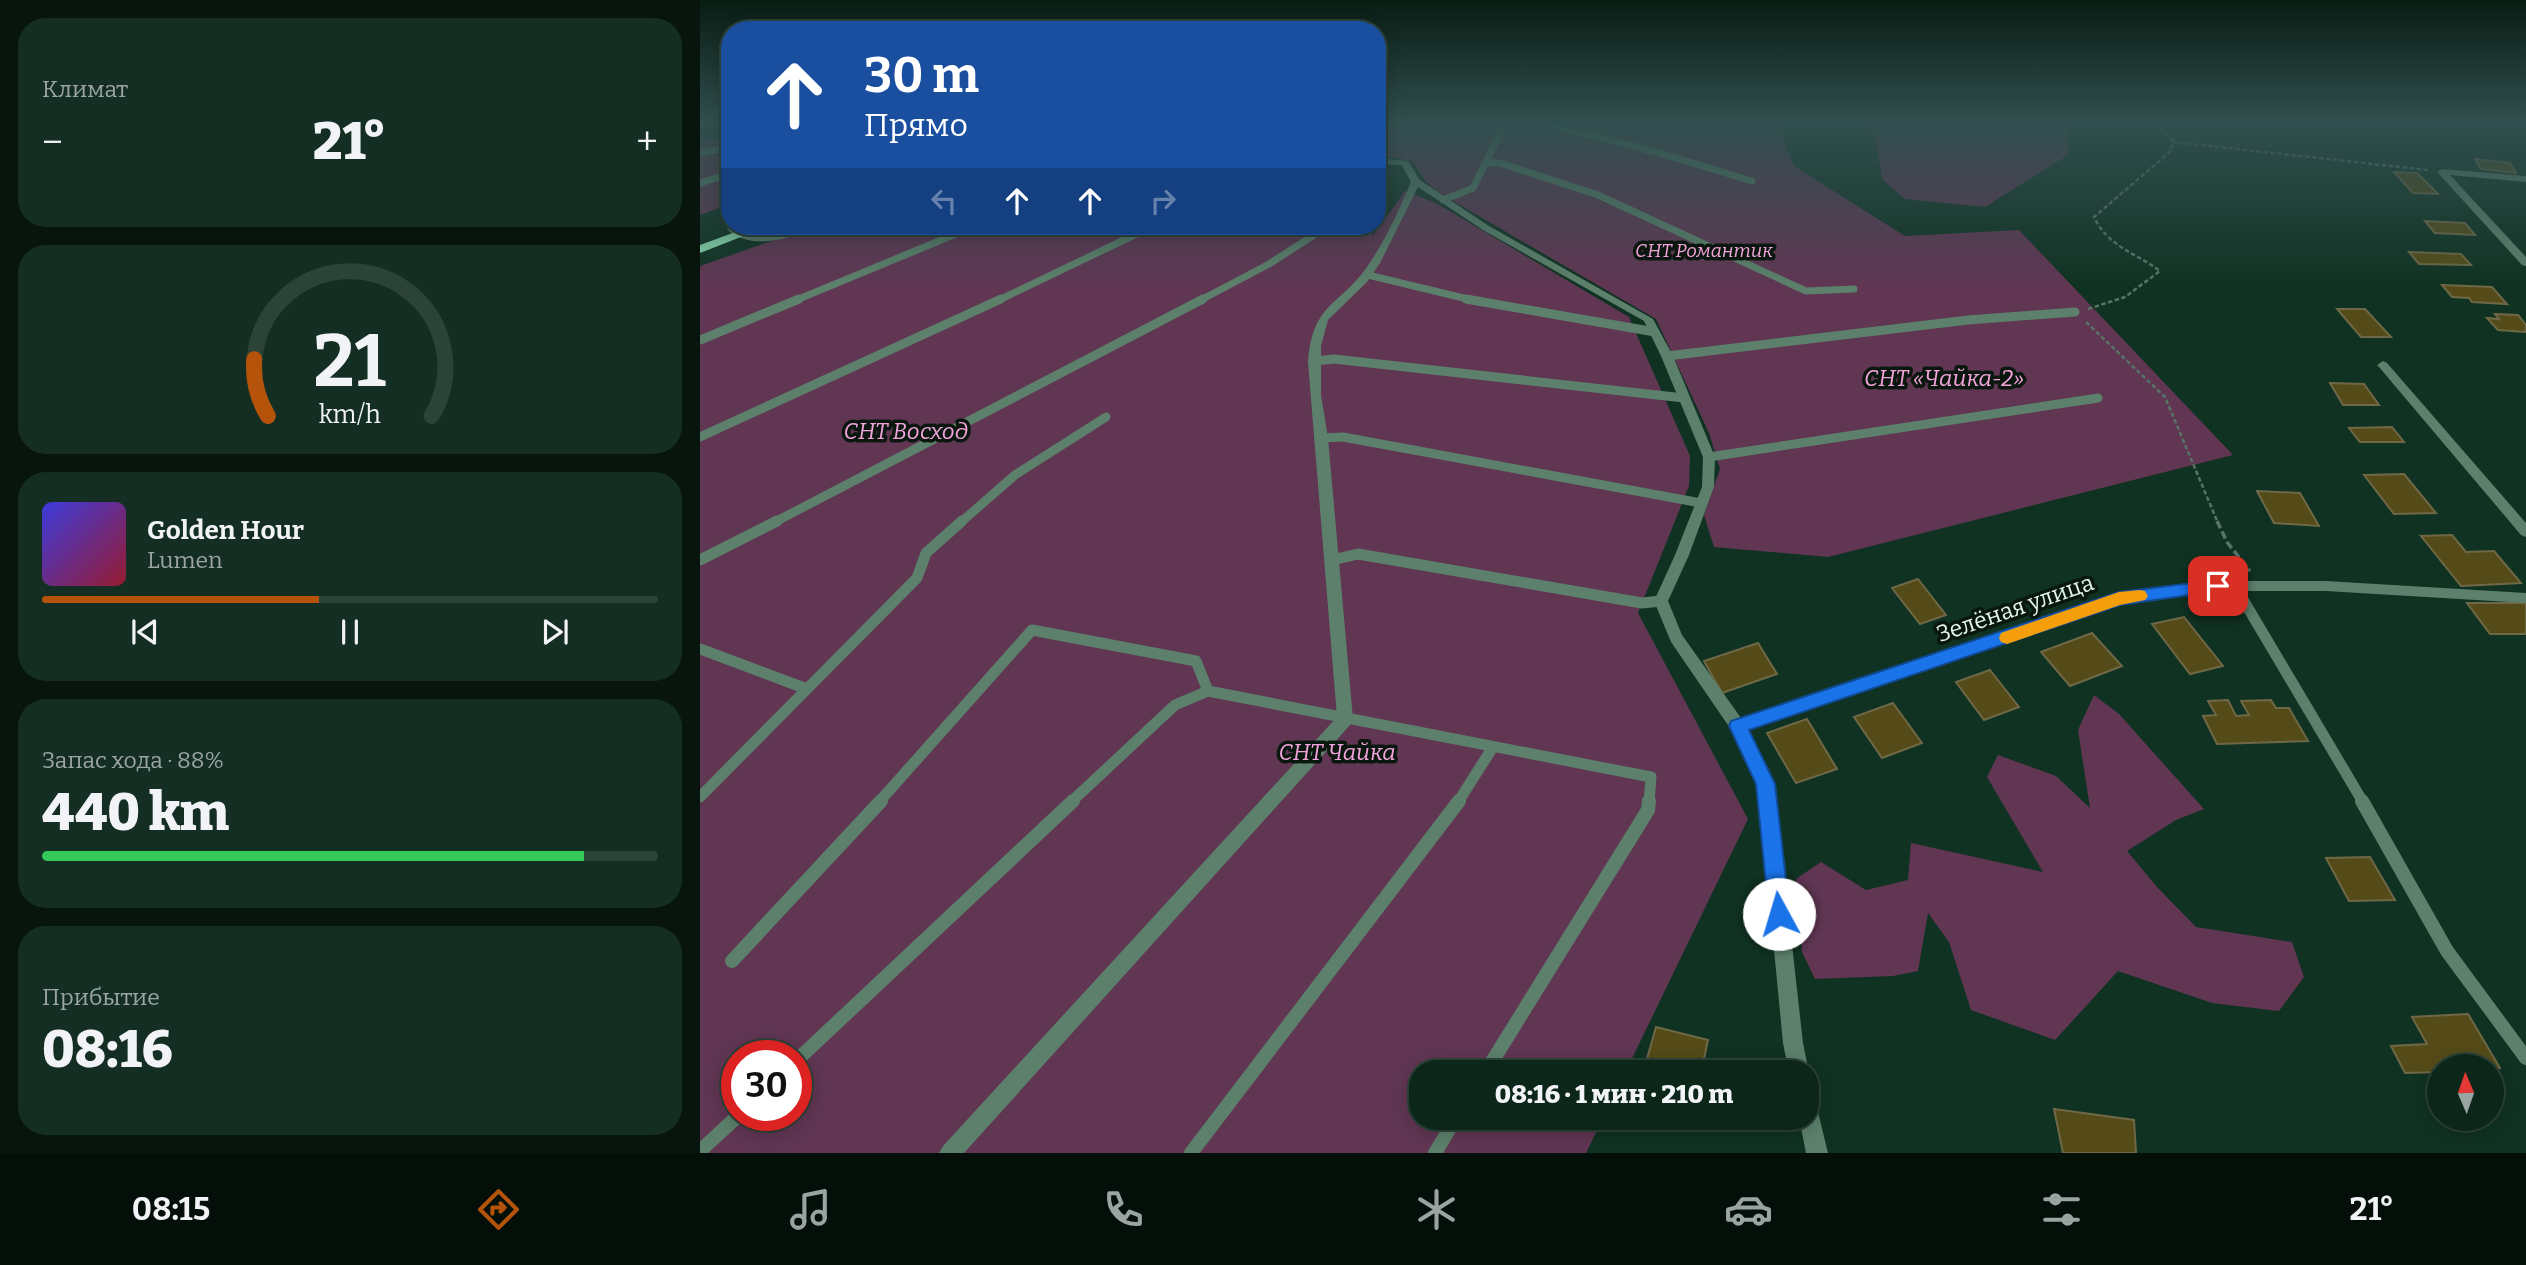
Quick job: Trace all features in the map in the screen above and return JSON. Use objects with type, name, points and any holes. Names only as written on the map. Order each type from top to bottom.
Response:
[{"type":"main road","points":[[700,250],[728,235]]},
{"type":"street","points":[[1413,177],[1416,182],[1486,228],[1648,319],[1667,356],[1709,457],[1707,487],[1682,555],[1661,601],[1676,638],[1738,726],[1766,784],[1796,1060]]},
{"type":"street","points":[[2446,177],[2526,263]]},
{"type":"street","points":[[2500,177],[2526,179]]},
{"type":"street","points":[[950,1153],[1345,719],[1322,438],[1314,396],[1315,361],[1322,321],[1368,275],[1397,224],[1416,182]]},
{"type":"street","points":[[748,235],[758,238],[770,235]]},
{"type":"street","points":[[2383,365],[2526,533]]},
{"type":"street","name":"Зелёная улица","points":[[1738,726],[2119,598],[2235,586],[2326,586],[2526,598]]},
{"type":"street","points":[[1811,1130],[1816,1153]]},
{"type":"lane","points":[[700,183],[721,177]]},
{"type":"lane","points":[[1443,200],[1473,188],[1479,177]]},
{"type":"lane","points":[[1542,177],[1598,195],[1806,290],[1854,289]]},
{"type":"lane","points":[[1738,177],[1752,181]]},
{"type":"lane","points":[[700,340],[953,235]]},
{"type":"lane","points":[[700,437],[918,339],[1134,235]]},
{"type":"lane","points":[[700,560],[908,455],[1257,271],[1316,235]]},
{"type":"lane","points":[[1368,275],[1460,298],[1655,332]]},
{"type":"lane","points":[[1667,356],[1968,320],[2075,312]]},
{"type":"lane","points":[[1315,361],[1334,359],[1685,398]]},
{"type":"lane","points":[[1709,457],[2098,398]]},
{"type":"lane","points":[[700,797],[917,578],[926,553],[1014,475],[1106,418]]},
{"type":"lane","points":[[1322,438],[1355,439],[1701,503]]},
{"type":"lane","points":[[1332,560],[1359,554],[1642,603],[1661,601]]},
{"type":"lane","points":[[2235,586],[2326,736],[2447,951],[2526,1058]]},
{"type":"lane","points":[[732,961],[898,782],[1032,630],[1196,661],[1208,691]]},
{"type":"lane","points":[[700,649],[807,689]]},
{"type":"lane","points":[[812,1046],[1175,705],[1208,691],[1651,777],[1648,810],[1493,1060]]},
{"type":"lane","points":[[1191,1153],[1451,813],[1493,747]]},
{"type":"lane","points":[[1434,1153],[1448,1130]]},
{"type":"lane","points":[[700,1151],[722,1131]]},
{"type":"path","points":[[2141,177],[2094,217],[2097,230],[2115,245],[2150,262],[2160,271],[2125,297],[2075,312],[2165,397],[2200,485],[2227,542],[2262,586]]},
{"type":"green space","points":[[700,177],[721,177],[721,207],[700,215]]},
{"type":"green space","name":"СНТ «Чайка-2»","points":[[1422,177],[1811,177],[1905,236],[2019,230],[2233,455],[1828,557],[1714,547],[1704,515],[1720,469],[1709,433],[1656,319],[1441,194]]},
{"type":"green space","points":[[1882,177],[2033,177],[1985,207],[1905,199]]},
{"type":"green space","name":"СНТ Чайка","points":[[1405,191],[1436,203],[1629,317],[1690,456],[1689,486],[1638,613],[1748,819],[1631,1060],[1409,1060],[1409,1130],[1597,1130],[1586,1153],[700,1153],[700,266],[788,235],[1372,237],[1386,235],[1386,217]]},
{"type":"green space","points":[[2094,695],[2119,714],[2204,809],[2176,820],[2127,851],[2196,927],[2292,942],[2304,977],[2279,1011],[2212,1003],[2118,971],[2055,1040],[1971,1010],[1949,942],[1928,913],[1918,971],[1893,976],[1815,979],[1802,952],[1796,879],[1821,862],[1866,890],[1908,880],[1911,843],[2043,872],[1987,777],[1998,755],[2056,776],[2090,808],[2078,730]]},
{"type":"building","points":[[2398,177],[2421,177],[2438,194],[2413,193]]},
{"type":"building","points":[[2425,221],[2465,223],[2475,235],[2435,233]]},
{"type":"building","points":[[2409,252],[2461,254],[2471,265],[2419,264]]},
{"type":"building","points":[[2442,285],[2492,287],[2507,304],[2472,302],[2469,298],[2452,297]]},
{"type":"building","points":[[2337,309],[2365,309],[2391,337],[2361,337]]},
{"type":"building","points":[[2495,314],[2518,315],[2526,325],[2526,332],[2498,330],[2487,318],[2499,319]]},
{"type":"building","points":[[2330,383],[2364,384],[2379,405],[2343,405]]},
{"type":"building","points":[[2392,427],[2404,442],[2360,442],[2349,428]]},
{"type":"building","points":[[2404,474],[2436,513],[2394,514],[2364,475]]},
{"type":"building","points":[[2257,491],[2300,493],[2319,526],[2274,523]]},
{"type":"building","points":[[2452,535],[2466,552],[2494,551],[2521,583],[2461,586],[2421,536]]},
{"type":"building","points":[[1918,579],[1946,615],[1920,624],[1892,588]]},
{"type":"building","points":[[2467,603],[2526,603],[2526,634],[2490,634]]},
{"type":"building","points":[[2184,617],[2223,666],[2190,674],[2152,624]]},
{"type":"building","points":[[2092,633],[2122,666],[2070,686],[2041,652]]},
{"type":"building","points":[[1758,643],[1777,674],[1722,693],[1704,661]]},
{"type":"building","points":[[1990,670],[2019,707],[1984,720],[1956,682]]},
{"type":"building","points":[[2228,700],[2236,716],[2249,715],[2241,701],[2271,700],[2276,708],[2289,708],[2308,741],[2217,744],[2203,716],[2216,715],[2208,701]]},
{"type":"building","points":[[1893,703],[1922,743],[1882,758],[1854,717]]},
{"type":"building","points":[[1807,719],[1837,769],[1796,783],[1767,733]]},
{"type":"building","points":[[2370,857],[2395,900],[2349,901],[2326,858]]},
{"type":"building","points":[[2468,1014],[2492,1054],[2427,1054],[2427,1072],[2405,1073],[2391,1046],[2427,1044],[2412,1017]]},
{"type":"building","points":[[1656,1027],[1708,1040],[1704,1060],[1647,1060]]},
{"type":"building","points":[[2054,1109],[2134,1120],[2136,1153],[2063,1153]]},
{"type":"slow traffic","points":[[2007,638],[2119,598],[2140,596]]},
{"type":"route","points":[[1779,914],[1766,784],[1738,726],[2034,629],[2119,598],[2218,586]]},
{"type":"park label","name":"СНТ Романтик","points":[[1704,250]]},
{"type":"park label","name":"СНТ Восход","points":[[906,431]]}]
